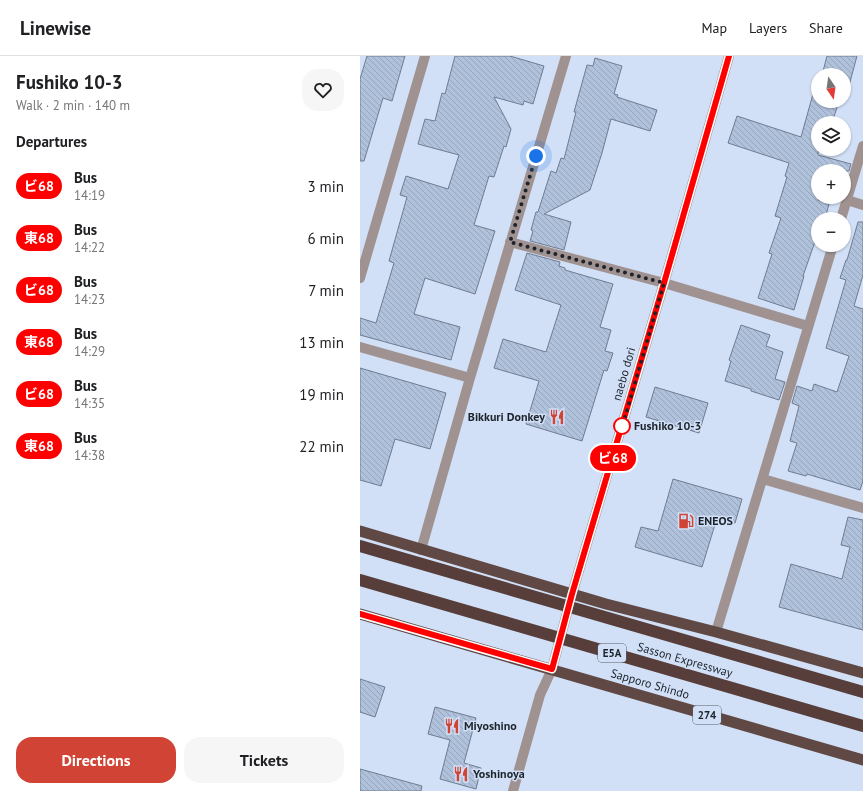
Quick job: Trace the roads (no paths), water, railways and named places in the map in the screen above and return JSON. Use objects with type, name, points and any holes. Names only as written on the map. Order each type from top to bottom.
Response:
[{"type":"highway","points":[[360,531],[572,594],[863,673]]},
{"type":"highway","name":"Sasson Expressway","points":[[360,546],[863,692]]},
{"type":"highway","name":"Sasson Expressway","points":[[360,580],[863,726]]},
{"type":"highway","name":"Sapporo Shindo","points":[[360,614],[863,760]]},
{"type":"street","points":[[360,278],[425,56]]},
{"type":"street","points":[[421,550],[470,378],[566,56]]},
{"type":"street","name":"naebo dori","points":[[513,791],[540,695],[552,669],[572,594],[729,56]]},
{"type":"street","points":[[851,186],[863,146]]},
{"type":"street","points":[[851,201],[863,205]]},
{"type":"street","points":[[510,242],[664,283],[808,326]]},
{"type":"street","points":[[716,632],[831,252]]},
{"type":"street","points":[[360,347],[470,378]]},
{"type":"street","points":[[763,479],[863,508]]},
{"type":"place","name":"Bikkuri Donkey","points":[[557,417]]},
{"type":"place","name":"Fushiko 10-3","points":[[622,426]]},
{"type":"place","name":"ENEOS","points":[[686,521]]},
{"type":"place","name":"Miyoshino","points":[[452,726]]},
{"type":"place","name":"Yoshinoya","points":[[461,774]]}]
